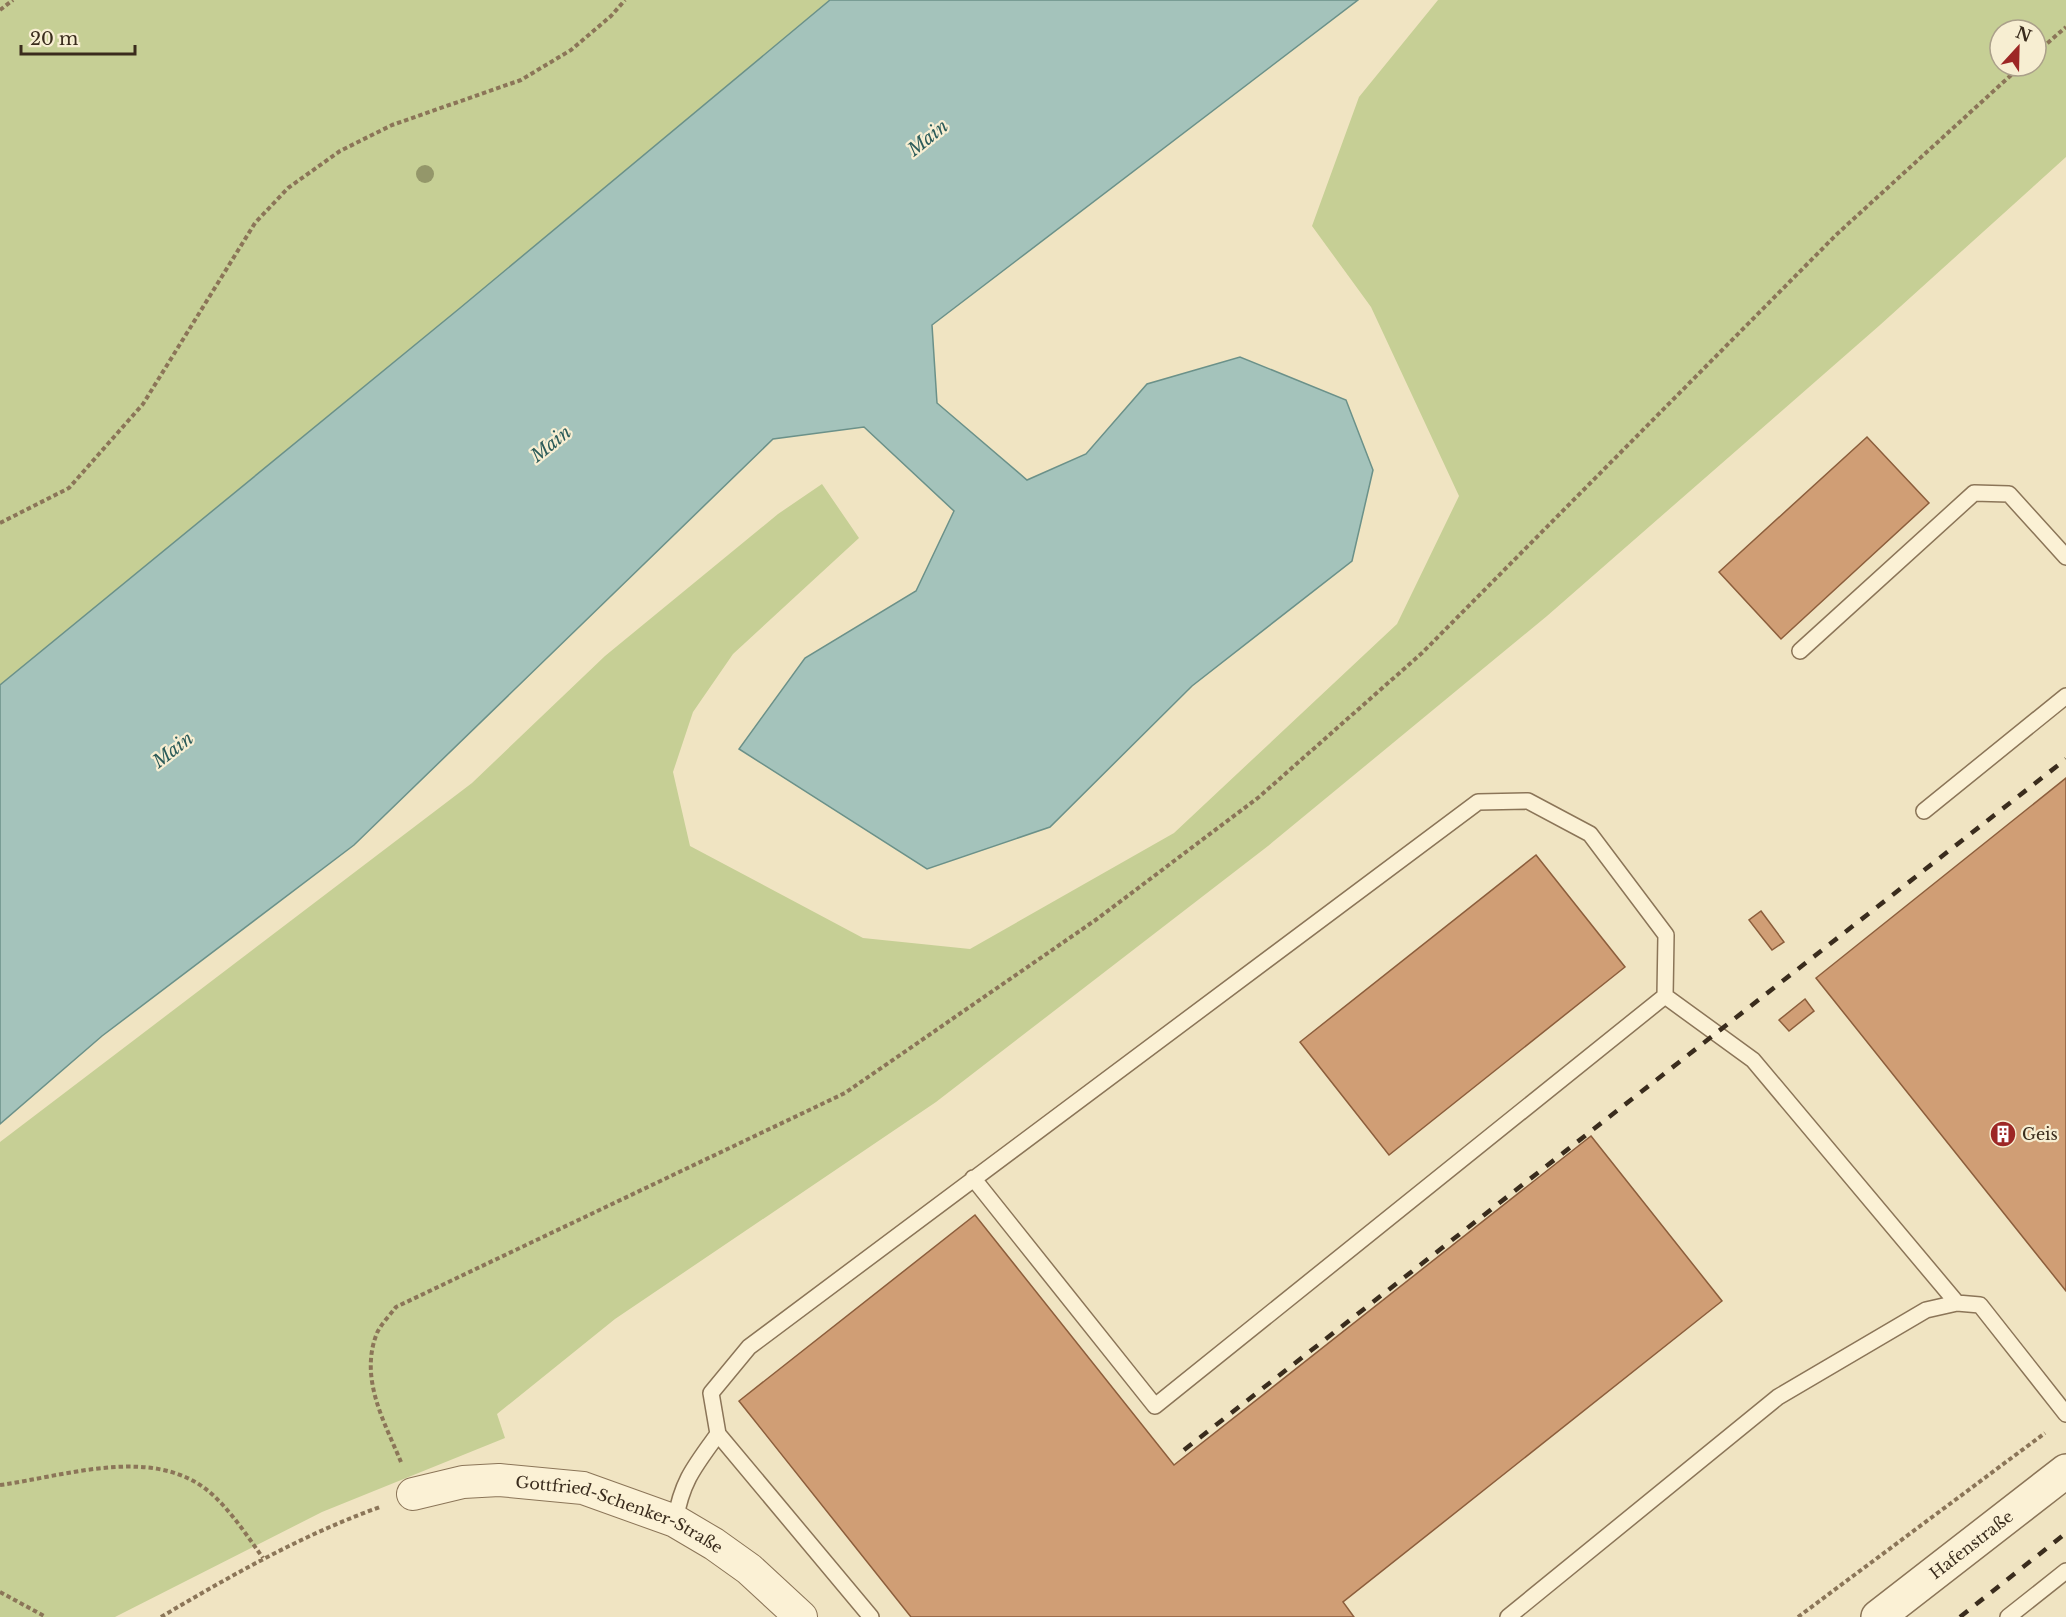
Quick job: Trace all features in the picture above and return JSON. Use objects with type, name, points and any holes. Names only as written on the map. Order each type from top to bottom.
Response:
[{"type":"street","name":"Hafenstraße","points":[[1878,1617],[2066,1471]]},
{"type":"street","name":"Gottfried-Schenker-Straße","points":[[413,1494],[464,1482],[540,1482],[583,1488],[675,1521],[749,1569],[801,1617]]},
{"type":"lane","points":[[1800,651],[1974,493],[2009,494],[2066,557]]},
{"type":"lane","points":[[1924,811],[2066,696]]},
{"type":"lane","points":[[871,1617],[718,1434],[711,1393],[749,1347],[1478,802],[1528,801],[1590,834],[1666,935],[1665,996]]},
{"type":"lane","points":[[973,1178],[1155,1406],[1665,996]]},
{"type":"lane","points":[[1665,996],[1753,1060],[1957,1303]]},
{"type":"lane","points":[[1508,1617],[1778,1397],[1926,1310],[1957,1303],[1980,1305],[2066,1414]]},
{"type":"lane","points":[[675,1521],[680,1492],[689,1473],[718,1434]]},
{"type":"lane","points":[[2008,1617],[2066,1571]]},
{"type":"path","points":[[0,10],[13,0]]},
{"type":"path","points":[[0,523],[69,488],[143,404],[255,222],[288,189],[340,151],[392,124],[521,80],[571,50],[611,16],[625,0]]},
{"type":"path","points":[[2048,43],[2066,27]]},
{"type":"path","points":[[161,1617],[263,1557],[340,1521],[413,1494],[371,1388],[371,1357],[377,1331],[396,1306],[845,1093],[1097,919],[1258,797],[1422,653],[1837,234],[2009,78]]},
{"type":"path","points":[[1798,1617],[2047,1432]]},
{"type":"path","points":[[0,1485],[122,1466],[161,1469],[191,1481],[213,1495],[263,1557]]},
{"type":"path","points":[[0,1592],[46,1617]]},
{"type":"green space","points":[[0,0],[830,0],[460,308],[0,685]]},
{"type":"green space","points":[[1438,0],[2066,0],[2066,157],[1880,325],[1547,616],[1268,846],[936,1102],[615,1319],[497,1414],[505,1438],[322,1512],[115,1617],[0,1617],[0,1142],[472,783],[605,656],[778,514],[822,484],[859,538],[733,654],[693,712],[673,772],[690,846],[863,938],[970,949],[1174,833],[1397,624],[1459,496],[1371,307],[1312,226],[1359,97]]},
{"type":"water","name":"Main","points":[[830,0],[1358,0],[932,325],[937,403],[1027,480],[1086,454],[1147,384],[1240,357],[1346,400],[1373,470],[1352,561],[1192,686],[1050,827],[927,869],[739,749],[805,658],[916,591],[954,511],[864,427],[773,439],[354,845],[102,1036],[0,1124],[0,685],[460,308]]},
{"type":"building","points":[[1867,437],[1929,503],[1781,639],[1719,572]]},
{"type":"building","name":"Geis","points":[[2066,778],[2066,1291],[1816,978]]},
{"type":"building","points":[[1536,855],[1625,967],[1389,1155],[1300,1042]]},
{"type":"building","points":[[1761,911],[1784,942],[1772,950],[1749,920]]},
{"type":"building","points":[[1805,999],[1814,1011],[1789,1031],[1779,1020]]},
{"type":"building","points":[[1591,1136],[1722,1301],[1343,1602],[1354,1617],[911,1617],[739,1401],[975,1215],[1174,1465]]},
{"type":"railway","points":[[1184,1450],[2066,759]]},
{"type":"railway","points":[[1960,1617],[2066,1533]]},
{"type":"place","name":"Geis","points":[[2003,1134]]}]
